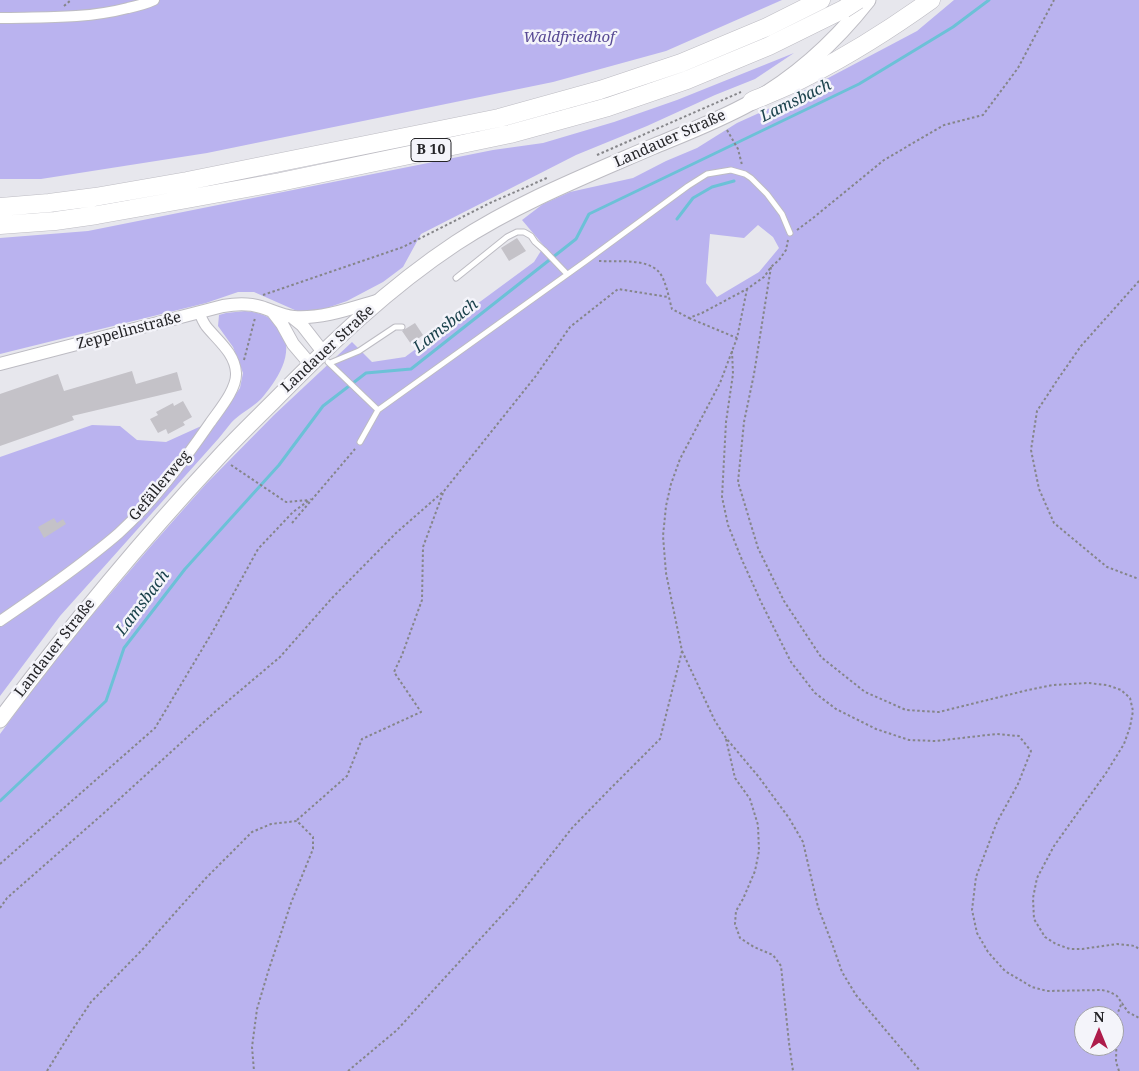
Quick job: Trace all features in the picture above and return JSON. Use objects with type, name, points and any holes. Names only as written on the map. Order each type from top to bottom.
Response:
[{"type":"highway","name":"B 10","points":[[0,207],[95,197],[178,183],[499,118],[600,90],[681,63],[767,27],[821,0]]},
{"type":"highway","points":[[747,96],[807,77],[847,56],[932,0]]},
{"type":"highway","name":"B 10","points":[[0,225],[55,221],[178,201],[510,134],[608,107],[687,80],[769,46],[851,4]]},
{"type":"main road","name":"Landauer Straße","points":[[0,720],[110,579],[219,457],[382,299],[457,242],[493,221],[584,176],[721,118],[747,96],[780,84],[823,50],[868,0]]},
{"type":"street","points":[[0,18],[89,16],[122,10],[154,0]]},
{"type":"street","points":[[292,317],[318,316],[348,310],[382,299]]},
{"type":"street","name":"Zeppelinstraße","points":[[0,364],[223,306],[240,304],[258,306],[292,317]]},
{"type":"street","points":[[272,311],[293,344],[321,359]]},
{"type":"street","points":[[199,312],[206,325],[230,355],[236,375]]},
{"type":"street","points":[[292,317],[302,325],[321,359]]},
{"type":"street","name":"Gefällerweg","points":[[0,621],[76,568],[118,534],[170,477],[197,441],[229,395],[236,375]]},
{"type":"lane","points":[[360,442],[378,410],[707,174],[731,170],[751,178],[767,194],[782,214],[790,232]]},
{"type":"lane","points":[[456,278],[507,237],[517,232],[524,232],[531,236],[567,274]]},
{"type":"lane","points":[[321,359],[359,350],[395,327],[402,327]]},
{"type":"lane","points":[[321,359],[378,410]]},
{"type":"path","points":[[813,218],[884,160],[944,125],[983,115],[1018,68],[1054,0]]},
{"type":"path","points":[[595,156],[747,96]]},
{"type":"path","points":[[729,133],[738,150],[745,174]]},
{"type":"path","points":[[236,375],[243,366],[258,306],[263,295],[403,247],[490,202],[551,176]]},
{"type":"path","points":[[586,261],[639,262],[648,264],[659,272],[665,284],[672,309],[737,338]]},
{"type":"path","points":[[689,318],[747,289],[764,277],[772,267],[744,422],[738,482],[758,548],[784,601],[822,657],[840,673],[865,692],[906,710],[939,712],[1053,685],[1088,683],[1107,685],[1121,690],[1130,698],[1133,711],[1124,744],[1106,773],[1054,846],[1037,878],[1033,898],[1034,919],[1045,937],[1056,944],[1070,949],[1117,944],[1135,946],[1139,949]]},
{"type":"path","points":[[1139,281],[1081,346],[1058,379],[1037,412],[1031,450],[1039,489],[1054,523],[1107,566],[1139,579]]},
{"type":"path","points":[[0,908],[7,898],[216,711],[280,657],[332,598],[370,559],[396,533],[444,491],[535,377],[570,326],[618,289],[668,297]]},
{"type":"path","points":[[747,289],[737,338],[720,383],[680,459],[666,506],[663,536],[666,572],[682,651],[715,721],[726,738],[758,776],[789,818],[803,842],[818,907],[842,972],[856,995],[920,1071]]},
{"type":"path","points":[[732,351],[733,374],[726,422],[722,497],[728,526],[742,560],[760,602],[791,662],[815,694],[836,709],[876,729],[909,740],[936,741],[996,734],[1020,736],[1031,751],[1018,784],[997,822],[976,877],[972,910],[977,933],[988,952],[1005,971],[1032,987],[1047,990],[1102,990],[1110,992],[1117,996],[1128,1012],[1139,1018]]},
{"type":"path","points":[[292,523],[360,442]]},
{"type":"path","points":[[238,469],[286,502],[311,499]]},
{"type":"path","points":[[47,1071],[70,1032],[91,1002],[142,950],[206,878],[252,832],[270,824],[297,821],[347,776],[362,739],[421,712],[394,672],[422,600],[423,547],[444,491]]},
{"type":"path","points":[[0,864],[155,728],[213,631],[258,550],[293,512],[311,499]]},
{"type":"path","points":[[348,1071],[397,1030],[515,901],[572,828],[660,739],[682,651]]},
{"type":"path","points":[[726,738],[735,778],[750,799],[758,825],[759,851],[755,872],[736,911],[735,924],[740,938],[754,947],[773,954],[781,966],[793,1071]]},
{"type":"path","points":[[254,1071],[252,1047],[257,1009],[291,903],[313,849],[313,837],[297,821]]},
{"type":"path","points":[[1119,1071],[1116,1062],[1117,1015],[1122,1002]]},
{"type":"green space","name":"Waldfriedhof","points":[[0,0],[782,0],[666,51],[553,82],[207,153],[41,179],[0,179]]},
{"type":"green space","points":[[954,0],[1139,0],[1139,1071],[0,1071],[0,734],[58,655],[205,485],[274,415],[352,342],[372,362],[405,357],[534,262],[544,246],[522,220],[543,204],[570,192],[633,178],[697,148],[737,123],[779,104],[917,31]],"holes":[[[758,225],[773,237],[779,248],[759,272],[717,297],[706,283],[710,234],[744,238]]]},
{"type":"green space","points":[[794,53],[755,79],[576,155],[421,234],[403,267],[383,282],[347,301],[324,309],[297,311],[254,292],[238,292],[206,303],[0,354],[0,238],[88,231],[493,150],[543,143],[614,122],[677,100]]},
{"type":"green space","points":[[245,311],[270,318],[281,330],[285,339],[285,357],[273,384],[261,399],[231,423],[60,616],[0,696],[0,457],[92,425],[120,426],[137,440],[166,442],[219,418],[240,388],[243,373],[233,347],[218,326],[219,315]]},
{"type":"building","points":[[517,238],[526,251],[509,261],[501,248]]},
{"type":"building","points":[[415,323],[423,335],[411,344],[402,331]]},
{"type":"building","points":[[132,371],[136,384],[177,372],[182,390],[72,416],[74,420],[0,446],[0,394],[58,374],[64,391]]},
{"type":"building","points":[[183,401],[192,417],[183,422],[185,425],[168,434],[166,429],[158,433],[150,419],[158,415],[156,412],[173,403],[174,406]]},
{"type":"building","points":[[54,518],[57,523],[63,519],[66,524],[44,538],[38,527]]},
{"type":"waterway","name":"Lamsbach","points":[[0,801],[106,701],[124,648],[185,569],[279,465],[323,406],[366,373],[411,369],[576,239],[589,214],[859,84],[953,27],[989,0]]},
{"type":"waterway","points":[[677,219],[693,198],[712,187],[734,181]]}]
